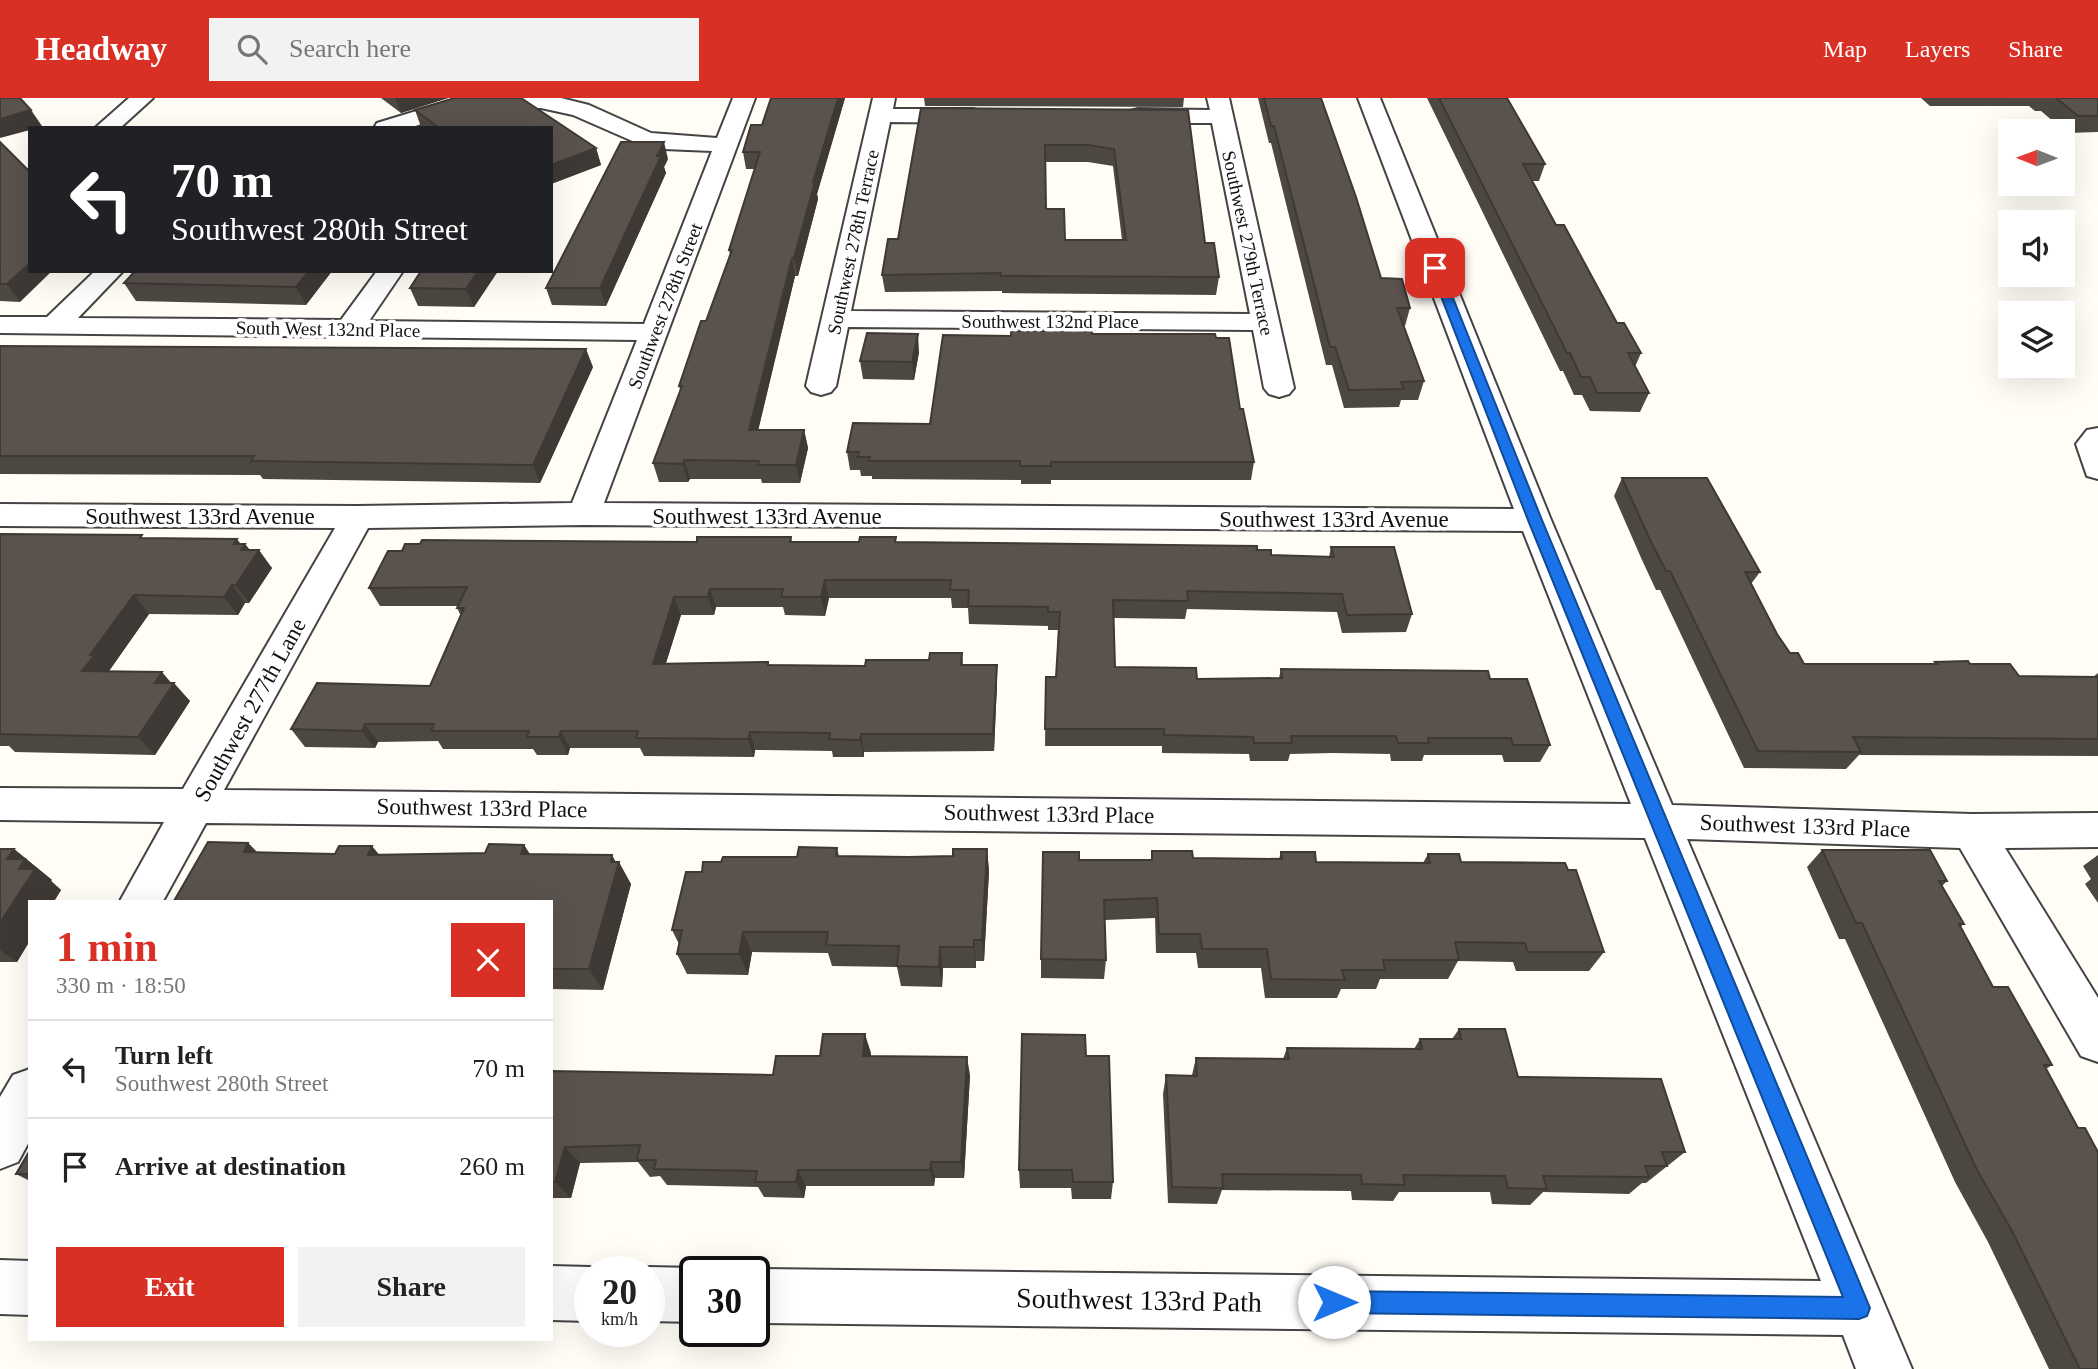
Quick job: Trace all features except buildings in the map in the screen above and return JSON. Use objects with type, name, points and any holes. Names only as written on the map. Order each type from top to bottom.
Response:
[{"type":"street","points":[[108,126],[142,98]]},
{"type":"street","name":"Southwest 278th Street","points":[[584,514],[744,98]]},
{"type":"street","points":[[1369,98],[1535,520],[1884,1369]]},
{"type":"street","points":[[391,126],[466,101],[549,102],[579,109],[620,131],[648,139],[726,145]]},
{"type":"street","points":[[882,107],[996,116]]},
{"type":"street","name":"Southwest 278th Terrace","points":[[821,386],[882,107]]},
{"type":"street","points":[[1121,116],[1220,107]]},
{"type":"street","name":"Southwest 279th Terrace","points":[[1220,107],[1279,388]]},
{"type":"street","points":[[54,326],[108,273]]},
{"type":"street","points":[[349,329],[389,273]]},
{"type":"street","name":"Southwest 132nd Place","points":[[836,319],[1263,322]]},
{"type":"street","name":"South West 132nd Place","points":[[0,325],[656,332]]},
{"type":"street","points":[[2098,437],[2091,444],[2098,469]]},
{"type":"street","name":"Southwest 133rd Avenue","points":[[0,515],[357,517],[584,514],[1535,520]]},
{"type":"street","name":"Southwest 277th Lane","points":[[142,900],[357,517]]},
{"type":"street","name":"Southwest 133rd Place","points":[[0,804],[1658,821],[1972,831],[2098,830]]},
{"type":"street","points":[[1972,831],[2098,1040]]},
{"type":"street","points":[[0,1143],[28,1095]]},
{"type":"street","points":[[0,1287],[28,1287]]},
{"type":"street","points":[[553,1293],[574,1294]]},
{"type":"street","name":"Southwest 133rd Path","points":[[770,1296],[1859,1308]]},
{"type":"route","points":[[1334,1302],[1859,1308],[1535,520],[1435,268]]}]
